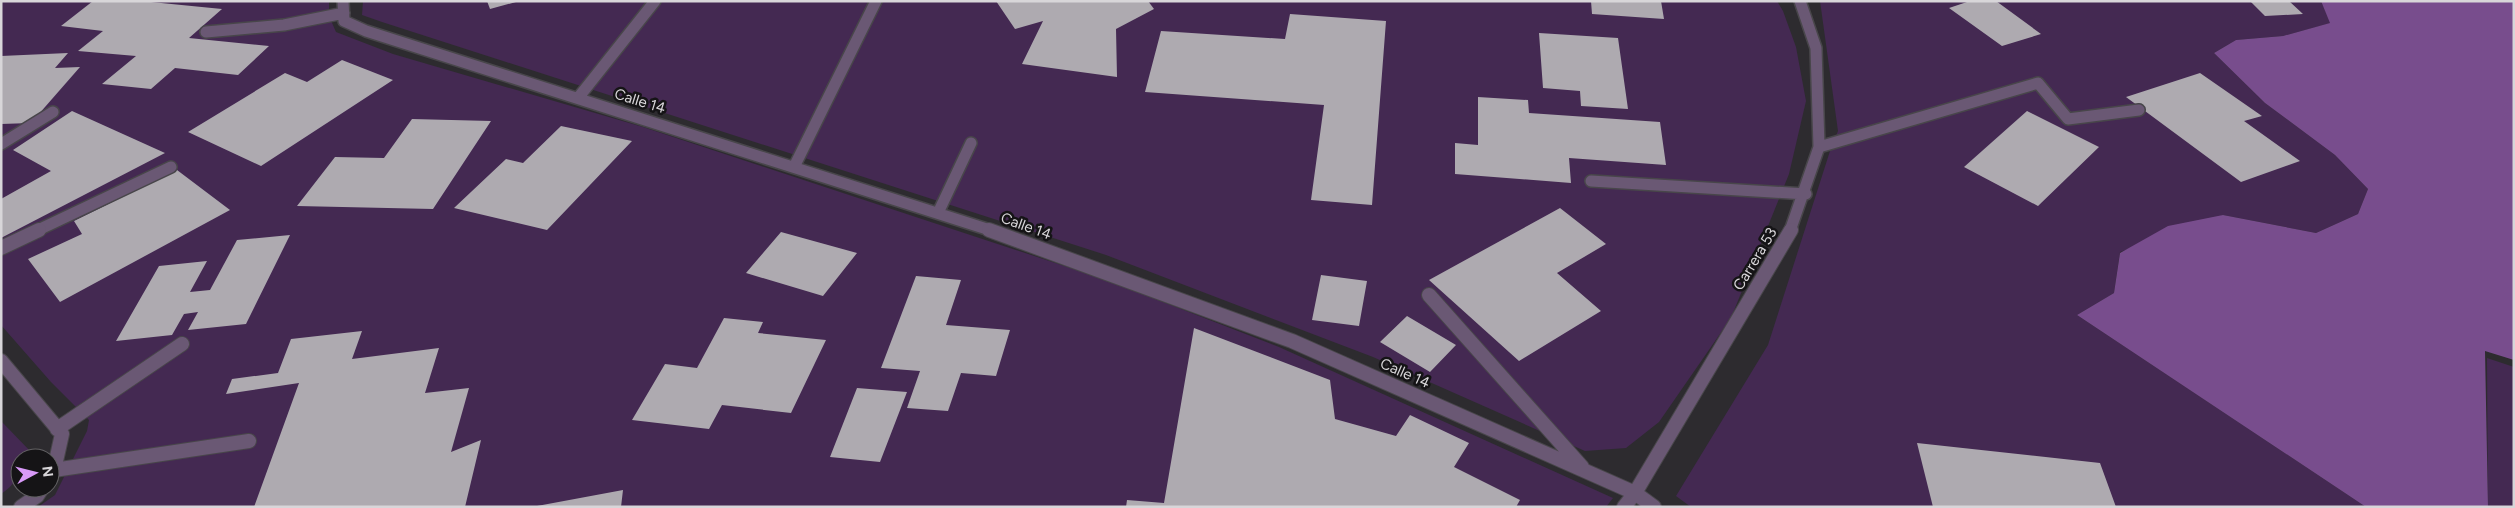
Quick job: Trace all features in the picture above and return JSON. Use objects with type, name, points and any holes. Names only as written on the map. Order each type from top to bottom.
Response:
[{"type":"street","points":[[206,32],[284,25],[344,12],[343,1]]},
{"type":"street","points":[[578,98],[655,1]]},
{"type":"street","points":[[794,167],[876,1]]},
{"type":"street","name":"Carrera 53","points":[[1624,507],[1635,493],[1794,225],[1806,194],[1819,147],[1816,48],[1800,1]]},
{"type":"street","name":"Calle 14","points":[[344,12],[344,21],[366,31],[996,232],[1292,341],[1585,470],[1635,493],[1654,507]]},
{"type":"street","points":[[1819,147],[2038,83],[2068,119],[2139,110]]},
{"type":"street","points":[[1,144],[53,112]]},
{"type":"street","points":[[938,213],[971,143]]},
{"type":"street","points":[[1,248],[171,167]]},
{"type":"street","points":[[1592,181],[1806,194]]},
{"type":"street","points":[[1429,295],[1585,470]]},
{"type":"street","points":[[57,429],[182,344]]},
{"type":"street","points":[[1,361],[62,434],[58,448]]},
{"type":"street","points":[[60,472],[249,441]]},
{"type":"street","points":[[21,507],[34,498]]},
{"type":"shaded area","points":[[1,1],[329,1],[329,16],[336,32],[393,54],[643,127],[1104,279],[1279,347],[1613,498],[1606,507],[38,507],[51,498],[60,498],[60,485],[87,431],[89,420],[51,382],[1,325]]},
{"type":"shaded area","points":[[363,1],[1777,1],[1783,11],[1796,47],[1806,101],[1789,174],[1731,318],[1659,422],[1626,448],[1585,451],[1373,357],[1106,255],[382,22],[362,15]]},
{"type":"shaded area","points":[[1820,1],[2321,1],[2331,23],[2283,36],[2236,40],[2214,53],[2265,103],[2335,155],[2368,189],[2358,214],[2316,233],[2223,215],[2120,252],[2114,293],[2077,315],[2366,507],[1691,507],[1676,496],[1768,345],[1838,131]]},
{"type":"shaded area","points":[[2321,1],[2514,1],[2514,360],[2485,351],[2488,507],[2366,507],[2077,315],[2114,293],[2120,253],[2168,226],[2223,215],[2316,233],[2358,214],[2368,189],[2335,155],[2265,103],[2214,53],[2236,40],[2283,36],[2330,23]]},
{"type":"shaded area","points":[[2487,358],[2514,367],[2514,507],[2488,507]]},
{"type":"shaded area","points":[[1,421],[27,448],[10,448],[10,487],[1,494]]},
{"type":"building","points":[[93,1],[141,1],[222,9],[189,38],[269,46],[238,75],[175,68],[151,89],[102,84],[136,56],[78,51],[103,31],[61,26]]},
{"type":"building","points":[[487,1],[516,1],[516,2],[490,9]]},
{"type":"building","points":[[996,1],[1148,1],[1154,9],[1116,29],[1117,77],[1022,64],[1043,21],[1015,29]]},
{"type":"building","points":[[1591,1],[1661,1],[1664,19],[1592,14]]},
{"type":"building","points":[[1970,1],[1996,1],[2041,34],[2002,46],[1949,8]]},
{"type":"building","points":[[2250,1],[2289,1],[2303,14],[2265,16]]},
{"type":"building","points":[[1290,14],[1386,21],[1372,205],[1311,200],[1324,105],[1145,92],[1161,31],[1285,39]]},
{"type":"building","points":[[1539,33],[1618,38],[1628,109],[1581,106],[1580,91],[1543,88]]},
{"type":"building","points":[[68,53],[55,68],[80,67],[31,123],[1,124],[1,56]]},
{"type":"building","points":[[342,60],[393,80],[261,166],[188,132],[285,73],[307,82]]},
{"type":"building","points":[[2200,73],[2262,116],[2244,121],[2300,161],[2241,182],[2126,97]]},
{"type":"building","points":[[1478,97],[1528,100],[1529,113],[1660,122],[1666,165],[1569,158],[1571,183],[1455,174],[1455,143],[1478,145]]},
{"type":"building","points":[[72,111],[165,153],[1,238],[1,199],[51,171],[13,150]]},
{"type":"building","points":[[2027,111],[2099,147],[2038,206],[1964,167]]},
{"type":"building","points":[[412,119],[491,121],[433,209],[297,206],[335,157],[384,158]]},
{"type":"building","points":[[561,126],[632,141],[547,230],[454,208],[506,159],[523,163]]},
{"type":"building","points":[[177,170],[230,210],[60,302],[28,259],[82,234],[74,221]]},
{"type":"building","points":[[1560,208],[1606,244],[1557,273],[1601,311],[1519,361],[1429,280]]},
{"type":"building","points":[[781,232],[857,253],[823,296],[746,273]]},
{"type":"building","points":[[290,235],[246,324],[188,330],[198,312],[184,314],[172,335],[116,341],[159,266],[207,261],[190,292],[210,290],[237,240]]},
{"type":"building","points":[[1321,275],[1367,281],[1359,326],[1312,320]]},
{"type":"building","points":[[916,276],[961,280],[946,325],[1010,330],[996,376],[961,373],[948,411],[907,408],[920,371],[881,368]]},
{"type":"building","points":[[1407,316],[1456,345],[1430,372],[1380,342]]},
{"type":"building","points":[[724,318],[763,322],[758,333],[826,340],[791,413],[722,405],[709,429],[632,420],[665,364],[697,368]]},
{"type":"building","points":[[1194,328],[1330,380],[1335,419],[1396,436],[1410,415],[1469,443],[1454,467],[1520,500],[1516,507],[1126,507],[1127,500],[1164,503]]},
{"type":"building","points":[[362,331],[352,359],[439,348],[425,393],[469,388],[451,452],[481,440],[465,507],[254,507],[299,383],[226,394],[232,379],[278,373],[291,339]]},
{"type":"building","points":[[857,388],[907,392],[880,462],[830,457]]},
{"type":"building","points":[[1917,443],[2100,463],[2116,507],[1933,507]]},
{"type":"building","points":[[623,490],[621,507],[537,507],[537,506]]}]
